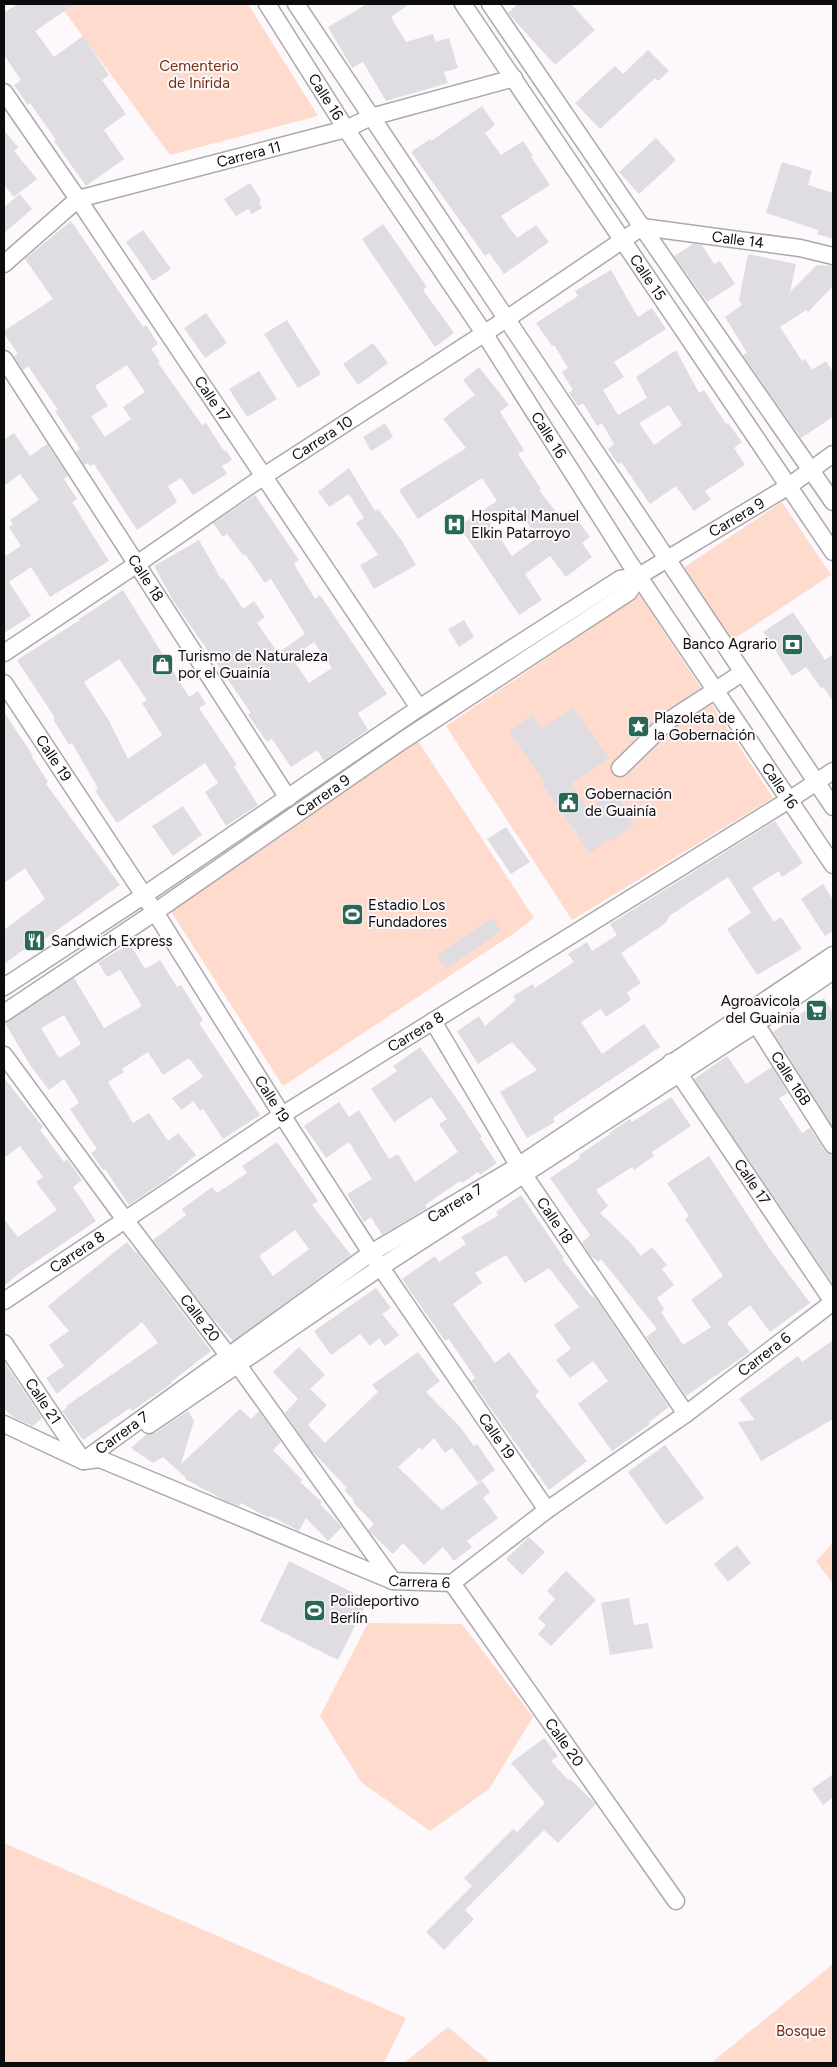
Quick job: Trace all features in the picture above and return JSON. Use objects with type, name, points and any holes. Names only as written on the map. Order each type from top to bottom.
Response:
[{"type":"street","name":"Calle 16","points":[[267,4],[346,129],[484,333],[639,576],[833,865]]},
{"type":"street","name":"Calle 16","points":[[296,4],[508,318],[666,559],[833,807]]},
{"type":"street","name":"Calle 15","points":[[463,4],[833,552]]},
{"type":"street","name":"Calle 15","points":[[490,4],[833,502]]},
{"type":"street","name":"Carrera 11","points":[[4,264],[78,199],[346,129],[371,117],[514,78]]},
{"type":"street","name":"Calle 17","points":[[4,92],[78,199],[419,708]]},
{"type":"street","name":"Carrera 10","points":[[4,653],[264,476],[508,318],[642,227]]},
{"type":"street","name":"Calle 14","points":[[642,227],[800,248],[833,256]]},
{"type":"street","name":"Calle 18","points":[[4,359],[288,798]]},
{"type":"street","name":"Carrera 9","points":[[4,987],[143,896],[419,708],[620,579],[639,576],[789,486],[833,454]]},
{"type":"street","name":"Carrera 9","points":[[4,1013],[155,912],[402,742],[628,592],[639,576]]},
{"type":"street","points":[[620,768],[668,721],[742,673]]},
{"type":"street","name":"Calle 19","points":[[4,683],[155,912],[371,1253],[547,1510]]},
{"type":"street","name":"Carrera 8","points":[[4,1301],[282,1115],[790,800],[833,771]]},
{"type":"street","name":"Carrera 7","points":[[752,1018],[833,954]]},
{"type":"street","name":"Carrera 7","points":[[82,1461],[233,1360],[381,1267],[521,1170],[675,1068],[752,1018],[833,971]]},
{"type":"street","name":"Calle 16B","points":[[752,1018],[833,1145]]},
{"type":"street","name":"Calle 18","points":[[432,1021],[521,1170],[686,1414]]},
{"type":"street","name":"Calle 20","points":[[4,1055],[126,1221],[233,1360],[393,1581]]},
{"type":"street","name":"Calle 17","points":[[675,1068],[833,1302]]},
{"type":"street","name":"Carrera 7","points":[[100,1459],[233,1360],[371,1253],[521,1170]]},
{"type":"street","name":"Carrera 6","points":[[82,1461],[100,1459],[393,1581],[452,1583],[547,1510],[686,1414],[833,1302]]},
{"type":"street","name":"Calle 21","points":[[4,1343],[82,1461]]},
{"type":"street","points":[[4,1424],[82,1461]]},
{"type":"street","name":"Calle 20","points":[[452,1583],[676,1901]]},
{"type":"green space","name":"Cementerio de Inírida","points":[[59,4],[248,4],[318,116],[170,155]]},
{"type":"green space","points":[[782,502],[831,575],[731,641],[683,568]]},
{"type":"green space","points":[[640,595],[773,798],[572,920],[446,726]],"holes":[[[561,771],[596,821],[577,835],[542,785]]]},
{"type":"green space","name":"Estadio Los Fundadores","points":[[418,741],[534,918],[513,934],[283,1086],[170,910]]},
{"type":"green space","points":[[833,1543],[833,1584],[816,1561]]},
{"type":"green space","points":[[368,1623],[462,1624],[533,1717],[489,1789],[430,1831],[361,1782],[320,1716]]},
{"type":"green space","points":[[4,1843],[406,2018],[384,2063],[4,2063]]},
{"type":"green space","name":"Bosque","points":[[833,1964],[833,2063],[711,2063]]},
{"type":"green space","points":[[448,2027],[491,2063],[404,2063]]},
{"type":"building","points":[[17,4],[75,4],[35,31],[54,57],[83,36],[109,75],[102,80],[126,114],[104,130],[124,159],[86,186],[30,103],[28,105],[14,85],[21,80],[4,55],[4,13]]},
{"type":"building","points":[[367,4],[409,4],[391,17],[406,42],[433,34],[436,42],[449,38],[458,68],[444,72],[448,83],[386,101],[363,62],[352,68],[328,27]]},
{"type":"building","points":[[518,4],[571,4],[595,30],[555,65],[508,13]]},
{"type":"building","points":[[648,50],[669,71],[658,81],[655,78],[600,129],[575,103],[615,66],[623,74]]},
{"type":"building","points":[[482,106],[495,125],[485,133],[501,155],[523,141],[533,156],[531,157],[550,185],[501,216],[517,238],[536,225],[549,242],[504,274],[489,253],[485,256],[411,152],[430,139],[431,141]]},
{"type":"building","points":[[4,130],[18,147],[14,151],[37,179],[14,197],[4,185]]},
{"type":"building","points":[[656,138],[676,160],[639,194],[619,172]]},
{"type":"building","points":[[782,162],[812,171],[808,185],[833,193],[833,239],[817,234],[818,230],[766,213]]},
{"type":"building","points":[[250,183],[261,200],[259,202],[262,208],[252,214],[248,209],[236,216],[224,199]]},
{"type":"building","points":[[20,194],[32,209],[4,233],[4,207]]},
{"type":"building","points":[[71,221],[143,327],[146,325],[158,344],[151,349],[160,362],[158,363],[202,425],[206,423],[224,451],[226,450],[232,460],[222,466],[227,474],[193,495],[181,478],[168,486],[177,502],[137,530],[94,464],[90,466],[88,463],[84,465],[76,452],[80,449],[55,411],[58,410],[28,366],[23,370],[14,356],[18,354],[4,333],[4,331],[53,299],[25,259]],"holes":[[[127,365],[145,392],[123,407],[131,419],[105,437],[91,416],[108,406],[95,386]]]},
{"type":"building","points":[[383,224],[427,287],[423,290],[454,333],[435,347],[362,239]]},
{"type":"building","points":[[143,230],[171,269],[153,281],[126,242]]},
{"type":"building","points":[[693,244],[702,245],[714,264],[720,261],[735,284],[707,302],[674,256]]},
{"type":"building","points":[[748,254],[796,264],[790,292],[817,265],[833,266],[833,286],[808,312],[806,310],[780,327],[802,361],[805,359],[812,370],[826,361],[833,372],[833,417],[801,438],[743,355],[747,353],[725,317],[742,305],[739,300]]},
{"type":"building","points":[[611,270],[638,317],[652,308],[666,329],[614,362],[624,377],[603,390],[618,415],[647,398],[636,377],[676,350],[699,393],[704,390],[726,424],[728,423],[742,442],[734,448],[745,465],[705,491],[711,499],[694,511],[676,486],[650,504],[621,462],[618,464],[608,449],[614,444],[602,423],[597,426],[583,403],[578,406],[569,393],[573,390],[562,372],[568,368],[554,345],[552,346],[536,323],[578,296],[575,291]],"holes":[[[669,405],[682,425],[654,445],[639,423]]]},
{"type":"building","points":[[206,313],[227,343],[205,358],[184,328]]},
{"type":"building","points":[[287,320],[321,374],[298,388],[264,334]]},
{"type":"building","points":[[373,343],[388,363],[358,385],[343,364]]},
{"type":"building","points":[[479,367],[509,405],[500,412],[524,450],[518,454],[541,489],[539,490],[560,517],[570,510],[590,537],[582,543],[592,557],[566,577],[550,556],[525,574],[542,600],[519,615],[459,526],[497,501],[482,478],[418,519],[399,490],[466,448],[443,419],[475,395],[463,380]],"holes":[[[514,506],[538,537],[512,556],[489,522]]]},
{"type":"building","points":[[259,371],[277,399],[247,417],[229,389]]},
{"type":"building","points":[[385,423],[393,437],[371,451],[363,437]]},
{"type":"building","points":[[14,433],[30,456],[47,444],[68,476],[64,479],[77,499],[72,502],[109,561],[50,597],[31,567],[9,582],[31,616],[4,633],[4,557],[21,546],[9,527],[13,524],[10,520],[39,500],[20,474],[4,486],[4,440]]},
{"type":"building","points":[[349,468],[375,511],[378,509],[402,541],[416,565],[374,589],[360,565],[378,555],[356,523],[364,518],[349,494],[329,507],[318,492]]},
{"type":"building","points":[[255,495],[299,560],[294,564],[315,599],[320,595],[387,694],[358,713],[368,730],[324,761],[317,750],[291,767],[272,739],[267,742],[248,715],[251,713],[174,602],[154,566],[199,540],[221,579],[223,578],[243,609],[254,601],[265,617],[257,623],[278,653],[305,634],[271,579],[265,583],[245,554],[243,555],[227,534],[223,537],[213,523]],"holes":[[[314,642],[332,668],[309,683],[292,658]]]},
{"type":"building","points":[[123,590],[189,697],[198,691],[206,704],[199,708],[237,765],[234,767],[258,805],[226,826],[205,792],[218,783],[205,763],[117,823],[95,791],[98,788],[72,743],[69,745],[53,719],[55,718],[17,660]],"holes":[[[119,659],[147,700],[142,703],[162,735],[128,759],[109,721],[84,682]]]},
{"type":"building","name":"Banco Agrario","points":[[793,612],[825,660],[833,654],[833,701],[806,667],[792,676],[763,632]]},
{"type":"building","points":[[464,620],[474,637],[459,647],[448,629]]},
{"type":"building","points":[[573,708],[609,758],[571,784],[588,809],[614,791],[635,825],[610,841],[609,839],[590,853],[542,785],[545,782],[509,732],[533,715],[542,729]]},
{"type":"building","points":[[4,712],[33,756],[48,782],[46,784],[120,885],[42,941],[40,938],[4,964],[4,930],[45,899],[25,868],[4,883]]},
{"type":"building","points":[[183,806],[202,835],[173,856],[152,826]]},
{"type":"building","points":[[775,821],[803,863],[782,877],[779,871],[752,888],[774,922],[781,917],[802,949],[757,975],[727,929],[751,913],[728,877],[669,916],[666,923],[621,953],[641,983],[627,992],[631,1000],[606,1017],[601,1009],[581,1022],[602,1054],[644,1024],[660,1047],[553,1118],[555,1122],[527,1138],[500,1092],[537,1070],[512,1042],[478,1064],[457,1031],[479,1016],[485,1026],[516,1000],[513,996],[533,984],[535,988],[574,962],[568,954],[587,942],[592,951],[617,935],[610,924]]},
{"type":"building","points":[[506,827],[530,862],[511,874],[487,839]]},
{"type":"building","points":[[823,884],[833,900],[833,931],[825,936],[801,899]]},
{"type":"building","points":[[492,918],[501,931],[446,969],[437,956]]},
{"type":"building","points":[[130,944],[145,969],[160,960],[177,987],[181,985],[203,1020],[199,1023],[260,1115],[223,1139],[203,1109],[200,1111],[194,1101],[181,1110],[172,1098],[203,1077],[189,1058],[163,1075],[148,1052],[122,1069],[124,1072],[108,1082],[133,1123],[149,1113],[168,1141],[178,1133],[196,1155],[166,1180],[129,1205],[105,1169],[103,1170],[91,1153],[97,1149],[70,1109],[79,1103],[64,1079],[49,1090],[30,1065],[5,1023],[74,978],[104,1028],[142,1006],[120,970],[107,977],[98,962]],"holes":[[[64,1015],[81,1044],[59,1058],[41,1028]]]},
{"type":"building","points":[[824,998],[833,1012],[833,1127],[773,1032]]},
{"type":"building","points":[[420,1047],[461,1105],[497,1163],[480,1175],[478,1172],[462,1183],[460,1181],[425,1205],[427,1208],[382,1235],[371,1217],[364,1222],[347,1194],[372,1179],[349,1142],[326,1158],[304,1126],[339,1102],[349,1117],[359,1110],[389,1159],[398,1154],[415,1182],[458,1152],[439,1124],[447,1119],[431,1097],[394,1122],[371,1089],[397,1071],[393,1066]]},
{"type":"building","points":[[727,1056],[746,1084],[772,1067],[788,1093],[779,1098],[802,1133],[810,1128],[825,1151],[833,1155],[833,1284],[694,1079]]},
{"type":"building","points":[[4,1078],[43,1127],[40,1130],[64,1162],[67,1159],[82,1180],[73,1187],[96,1221],[18,1274],[4,1286],[4,1219],[18,1237],[57,1210],[36,1182],[43,1177],[20,1146],[4,1158]]},
{"type":"building","points":[[671,1097],[691,1126],[652,1152],[654,1156],[634,1170],[632,1167],[596,1190],[608,1206],[600,1213],[630,1242],[641,1256],[652,1247],[667,1265],[662,1269],[674,1285],[657,1298],[664,1309],[661,1312],[683,1345],[711,1327],[691,1300],[723,1276],[685,1219],[689,1216],[667,1183],[709,1156],[771,1251],[810,1303],[770,1332],[750,1305],[727,1323],[750,1352],[686,1396],[646,1337],[657,1329],[601,1259],[598,1262],[590,1255],[582,1243],[590,1235],[550,1178],[580,1158],[579,1155],[609,1133],[630,1119],[632,1122]]},
{"type":"building","points":[[277,1142],[318,1201],[312,1205],[351,1255],[233,1341],[209,1314],[153,1240],[186,1215],[182,1209],[212,1187],[217,1193],[247,1173],[242,1166]],"holes":[[[295,1230],[309,1249],[273,1276],[259,1256]]]},
{"type":"building","points":[[521,1195],[564,1258],[562,1259],[592,1297],[594,1296],[669,1407],[649,1422],[650,1424],[612,1451],[578,1404],[608,1381],[593,1361],[570,1378],[556,1360],[571,1349],[554,1325],[579,1307],[549,1268],[525,1283],[506,1255],[475,1273],[482,1283],[453,1304],[495,1363],[509,1352],[539,1392],[535,1395],[587,1461],[549,1490],[471,1381],[475,1378],[449,1339],[445,1341],[402,1279],[435,1256],[439,1262],[466,1244],[461,1237],[499,1215],[496,1212]]},
{"type":"building","points":[[127,1242],[137,1252],[211,1351],[172,1383],[132,1411],[130,1408],[83,1440],[62,1411],[67,1408],[66,1406],[158,1343],[142,1322],[57,1394],[46,1378],[64,1366],[49,1345],[69,1331],[48,1306]]},
{"type":"building","points":[[376,1288],[391,1308],[382,1314],[399,1335],[385,1346],[379,1338],[370,1346],[360,1334],[331,1355],[314,1331]]},
{"type":"building","points":[[833,1340],[833,1419],[761,1461],[738,1422],[755,1420],[739,1399],[798,1356],[802,1362]]},
{"type":"building","points":[[299,1347],[325,1375],[310,1389],[327,1405],[308,1425],[325,1443],[378,1392],[372,1385],[418,1352],[440,1381],[426,1392],[460,1427],[474,1446],[477,1444],[495,1470],[478,1483],[452,1448],[445,1453],[434,1438],[422,1450],[420,1447],[398,1467],[442,1510],[482,1481],[490,1492],[483,1498],[498,1518],[467,1541],[472,1547],[454,1561],[443,1547],[424,1565],[403,1543],[393,1554],[368,1530],[374,1524],[344,1490],[347,1488],[310,1449],[285,1413],[298,1399],[273,1372]]},
{"type":"building","points":[[4,1362],[42,1418],[33,1426],[15,1418],[4,1409]]},
{"type":"building","points":[[240,1409],[251,1419],[259,1411],[281,1442],[273,1450],[302,1480],[300,1482],[322,1502],[320,1504],[342,1527],[328,1541],[306,1518],[299,1531],[241,1503],[239,1506],[226,1501],[185,1479],[163,1457],[153,1463],[131,1448],[147,1434],[155,1433],[188,1411],[194,1421],[181,1464]]},
{"type":"building","points":[[665,1445],[704,1498],[666,1525],[628,1472]]},
{"type":"building","points":[[529,1537],[545,1552],[522,1575],[506,1559]]},
{"type":"building","points":[[737,1545],[751,1563],[728,1582],[714,1564]]},
{"type":"building","name":"Polideportivo Berlín","points":[[289,1561],[368,1600],[338,1660],[260,1621]]},
{"type":"building","points":[[566,1571],[596,1600],[551,1646],[538,1634],[546,1625],[538,1618],[555,1599],[547,1591]]},
{"type":"building","points":[[629,1598],[634,1625],[648,1623],[653,1648],[610,1655],[601,1603]]},
{"type":"building","points":[[544,1738],[558,1756],[551,1761],[568,1780],[570,1779],[596,1804],[558,1843],[544,1830],[465,1910],[474,1919],[444,1950],[426,1932],[472,1886],[464,1878],[513,1829],[517,1832],[545,1803],[511,1763]]},
{"type":"building","points":[[833,1774],[833,1797],[823,1805],[812,1789]]},
{"type":"place","name":"Hospital Manuel Elkin Patarroyo","points":[[455,525]]},
{"type":"place","name":"Banco Agrario","points":[[793,644]]},
{"type":"place","name":"Turismo de Naturaleza por el Guainía","points":[[162,665]]},
{"type":"place","name":"Plazoleta de la Gobernación","points":[[638,727]]},
{"type":"place","name":"Gobernación de Guainía","points":[[569,803]]},
{"type":"place","name":"Estadio Los Fundadores","points":[[352,914]]},
{"type":"place","name":"Sandwich Express","points":[[35,941]]},
{"type":"place","name":"Agroavicola del Guainia","points":[[816,1010]]},
{"type":"place","name":"Polideportivo Berlín","points":[[314,1610]]}]
